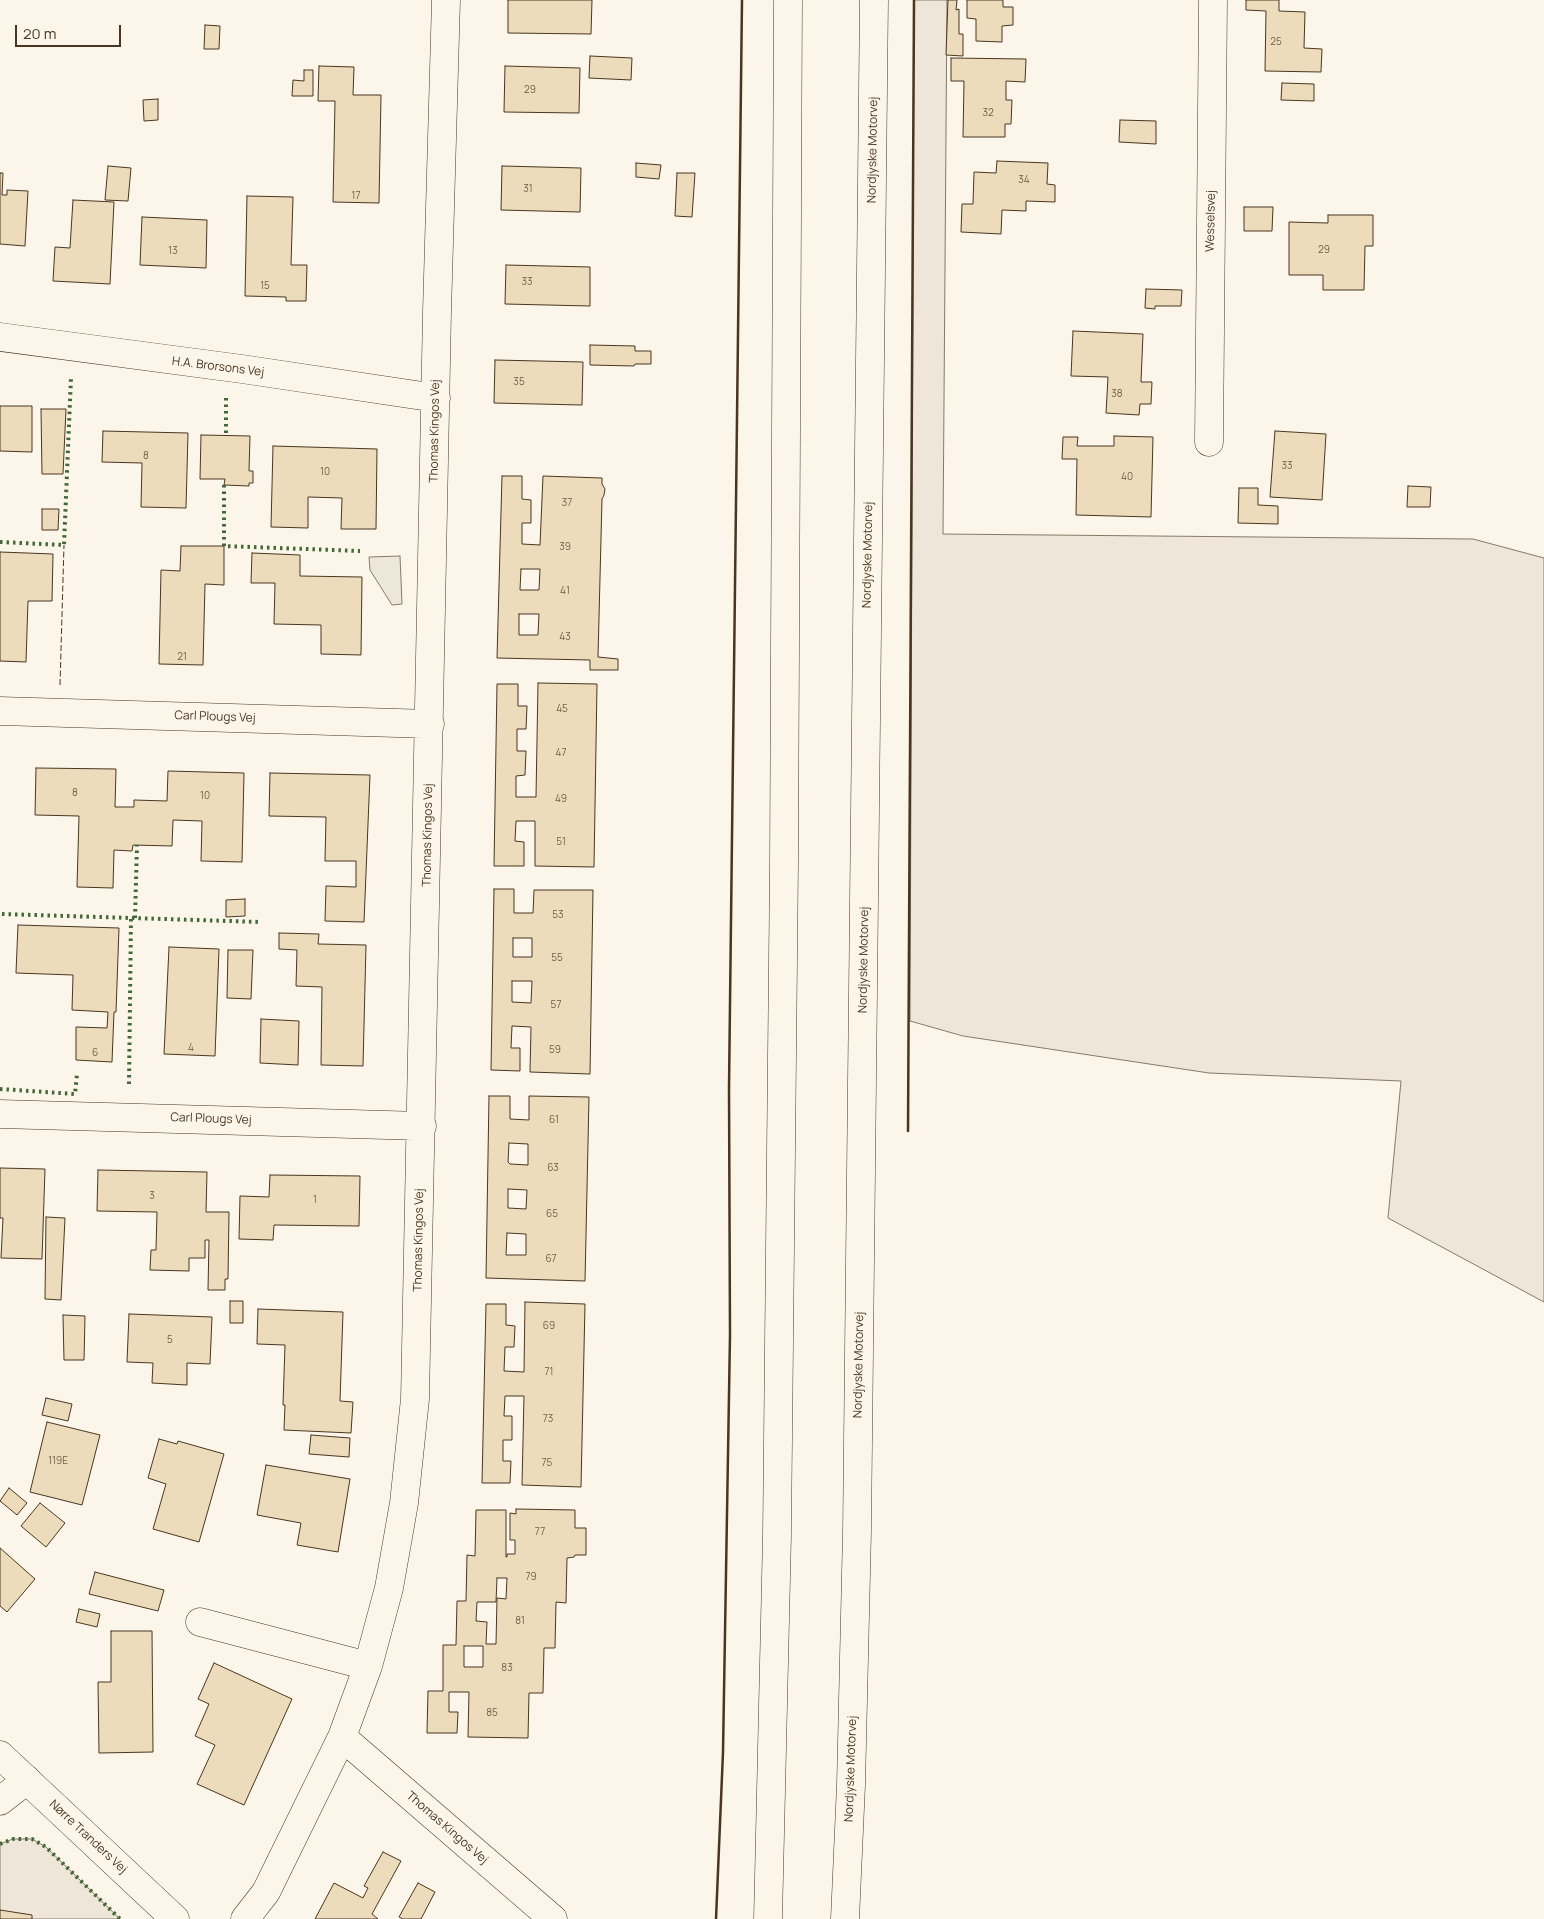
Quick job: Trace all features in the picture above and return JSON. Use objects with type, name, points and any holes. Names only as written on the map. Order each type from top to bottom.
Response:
[{"type":"main road","name":"Thomas Kingos Vej","points":[[245,1919],[266,1892],[342,1737],[368,1666],[389,1588],[399,1532],[404,1503],[415,1399],[446,0]]},
{"type":"main road","points":[[768,1919],[777,1535],[784,864],[788,0]]},
{"type":"main road","name":"Nordjyske Motorvej","points":[[845,1919],[857,1531],[874,0]]},
{"type":"main road","name":"Wesselsvej","points":[[1209,442],[1213,0]]},
{"type":"main road","name":"H.A. Brorsons Vej","points":[[0,337],[242,369],[436,398]]},
{"type":"main road","name":"Carl Plougs Vej","points":[[0,711],[430,724]]},
{"type":"main road","name":"Carl Plougs Vej","points":[[0,1114],[422,1126]]},
{"type":"main road","points":[[200,1622],[368,1666]]},
{"type":"main road","name":"Thomas Kingos Vej","points":[[342,1737],[553,1919]]},
{"type":"main road","name":"Nørre Tranders Vej","points":[[0,1755],[175,1919]]},
{"type":"main road","points":[[0,1801],[27,1780]]},
{"type":"main road","points":[[850,1785],[852,1919]]},
{"type":"shaded area","points":[[914,0],[947,0],[943,534],[1473,539],[1544,558],[1544,1302],[1388,1218],[1401,1081],[1209,1073],[963,1036],[910,1021]]},
{"type":"shaded area","points":[[400,556],[402,604],[392,605],[370,570],[369,557]]},
{"type":"shaded area","points":[[13,1839],[32,1839],[46,1847],[120,1919],[0,1919],[0,1844]]},
{"type":"building","points":[[508,0],[592,0],[591,34],[508,33]]},
{"type":"building","points":[[948,0],[957,0],[956,10],[959,9],[959,34],[963,34],[963,56],[946,55]]},
{"type":"building","points":[[967,0],[1003,0],[1003,7],[1013,7],[1013,25],[1002,26],[1002,42],[976,41],[976,19],[967,18]]},
{"type":"building","points":[[1246,0],[1279,0],[1279,11],[1305,12],[1304,48],[1322,49],[1321,72],[1265,71],[1266,11],[1246,10]]},
{"type":"building","points":[[205,25],[220,26],[219,49],[204,49]]},
{"type":"building","points":[[590,56],[632,58],[631,80],[589,78]]},
{"type":"building","points":[[951,58],[1026,59],[1025,82],[1006,81],[1006,100],[1012,100],[1011,124],[1005,124],[1005,137],[963,137],[964,81],[951,81]]},
{"type":"building","points":[[319,66],[354,67],[353,95],[381,95],[379,203],[333,202],[335,101],[318,101]]},
{"type":"building","points":[[505,66],[580,68],[579,113],[504,112]]},
{"type":"building","points":[[304,70],[313,70],[313,96],[292,96],[293,80],[304,81]]},
{"type":"building","points":[[1282,83],[1314,84],[1314,101],[1281,100]]},
{"type":"building","points":[[158,99],[158,120],[144,121],[143,100]]},
{"type":"building","points":[[1120,120],[1156,121],[1156,144],[1119,142]]},
{"type":"building","points":[[997,161],[1048,163],[1047,184],[1055,185],[1055,202],[1026,201],[1026,211],[1002,210],[1001,234],[961,232],[962,204],[973,204],[974,172],[996,173]]},
{"type":"building","points":[[636,163],[661,165],[659,179],[636,177]]},
{"type":"building","points":[[108,166],[131,168],[128,201],[105,200]]},
{"type":"building","points":[[502,166],[581,168],[580,212],[501,210]]},
{"type":"building","points":[[0,173],[3,173],[2,195],[7,195],[7,190],[28,191],[25,246],[0,244]]},
{"type":"building","points":[[677,173],[695,173],[692,217],[675,216]]},
{"type":"building","points":[[247,196],[293,197],[291,265],[307,265],[306,301],[286,301],[286,297],[245,296]]},
{"type":"building","points":[[73,200],[114,202],[110,284],[53,281],[55,247],[70,248]]},
{"type":"building","points":[[1244,207],[1273,207],[1272,231],[1244,231]]},
{"type":"building","points":[[1328,215],[1373,215],[1373,246],[1365,246],[1364,290],[1323,290],[1323,275],[1289,275],[1289,222],[1328,223]]},
{"type":"building","points":[[142,217],[207,220],[206,268],[140,265]]},
{"type":"building","points":[[506,265],[590,267],[590,306],[505,304]]},
{"type":"building","points":[[1146,289],[1182,290],[1181,306],[1155,306],[1155,309],[1145,308]]},
{"type":"building","points":[[1073,331],[1143,334],[1141,382],[1152,382],[1151,404],[1140,404],[1139,415],[1106,413],[1108,377],[1071,376]]},
{"type":"building","points":[[590,345],[635,346],[635,351],[651,351],[651,364],[635,364],[634,366],[590,365]]},
{"type":"building","points":[[495,360],[583,362],[582,405],[494,403]]},
{"type":"building","points":[[0,406],[32,406],[32,452],[0,451]]},
{"type":"building","points":[[41,409],[66,409],[63,474],[42,474]]},
{"type":"building","points":[[103,431],[188,433],[186,508],[141,507],[142,463],[102,462]]},
{"type":"building","points":[[1275,431],[1326,434],[1322,500],[1270,497]]},
{"type":"building","points":[[201,435],[250,436],[249,471],[253,471],[253,483],[249,483],[249,486],[224,485],[225,479],[200,479]]},
{"type":"building","points":[[1114,436],[1153,437],[1151,517],[1076,515],[1077,459],[1062,459],[1063,437],[1078,437],[1077,446],[1114,446]]},
{"type":"building","points":[[273,446],[377,449],[376,529],[341,529],[342,498],[308,497],[308,528],[271,527]]},
{"type":"building","points":[[502,476],[522,476],[522,499],[531,500],[531,523],[522,523],[522,544],[540,545],[543,476],[602,478],[602,484],[605,489],[602,499],[598,657],[618,659],[618,670],[590,670],[590,660],[497,658]],"holes":[[[521,569],[540,569],[539,590],[520,590]],[[519,614],[539,614],[538,635],[519,635]]]},
{"type":"building","points":[[1408,486],[1431,487],[1430,507],[1407,507]]},
{"type":"building","points":[[1239,488],[1258,488],[1258,505],[1278,506],[1278,524],[1238,523]]},
{"type":"building","points":[[42,509],[59,509],[58,530],[42,530]]},
{"type":"building","points":[[181,546],[224,546],[224,585],[205,584],[203,665],[159,664],[161,570],[180,571]]},
{"type":"building","points":[[0,552],[53,554],[52,601],[28,601],[26,662],[0,661]]},
{"type":"building","points":[[252,553],[300,555],[300,576],[362,577],[361,655],[321,654],[321,625],[274,624],[275,583],[251,583]]},
{"type":"building","points":[[538,683],[597,684],[594,867],[535,866],[535,821],[516,821],[515,841],[524,842],[524,866],[494,866],[497,684],[518,684],[518,706],[527,706],[526,729],[517,729],[517,751],[526,751],[525,775],[516,776],[516,797],[536,797]]},
{"type":"building","points":[[36,768],[116,769],[115,807],[134,807],[134,800],[167,801],[168,771],[244,773],[242,862],[201,861],[202,821],[173,820],[172,846],[133,845],[132,851],[114,850],[113,888],[77,887],[79,816],[35,815]]},
{"type":"building","points":[[270,773],[370,775],[364,922],[325,921],[326,886],[356,887],[356,861],[325,861],[326,817],[269,816]]},
{"type":"building","points":[[494,889],[514,889],[514,913],[533,913],[534,890],[593,890],[590,1074],[530,1072],[531,1027],[512,1026],[511,1048],[520,1048],[520,1071],[491,1070]],"holes":[[[513,938],[532,938],[532,957],[513,957]],[[512,981],[532,981],[531,1003],[512,1002]]]},
{"type":"building","points":[[245,899],[245,916],[226,917],[226,900]]},
{"type":"building","points":[[18,925],[119,928],[112,1062],[76,1060],[76,1027],[107,1028],[108,1012],[72,1010],[73,975],[16,973]]},
{"type":"building","points":[[279,933],[319,934],[318,944],[366,945],[363,1066],[321,1065],[322,987],[296,986],[297,950],[279,949]]},
{"type":"building","points":[[169,947],[219,949],[215,1056],[164,1054]]},
{"type":"building","points":[[228,950],[253,950],[251,999],[227,998]]},
{"type":"building","points":[[261,1019],[299,1021],[298,1065],[260,1063]]},
{"type":"building","points":[[489,1096],[510,1096],[510,1119],[529,1120],[529,1096],[589,1097],[585,1281],[486,1278]],"holes":[[[509,1143],[528,1144],[528,1165],[510,1164],[508,1162]],[[508,1189],[527,1190],[526,1209],[508,1208]],[[507,1233],[526,1234],[526,1255],[506,1255]]]},
{"type":"building","points":[[0,1168],[45,1169],[42,1259],[1,1258],[3,1218],[0,1218]]},
{"type":"building","points":[[98,1170],[207,1172],[206,1212],[229,1212],[228,1279],[225,1279],[225,1290],[208,1290],[209,1240],[205,1240],[205,1258],[189,1258],[189,1271],[150,1270],[151,1250],[156,1250],[157,1212],[97,1211]]},
{"type":"building","points":[[270,1175],[360,1176],[359,1226],[274,1225],[273,1240],[239,1239],[240,1196],[269,1197]]},
{"type":"building","points":[[46,1217],[65,1218],[61,1300],[45,1299]]},
{"type":"building","points":[[230,1301],[243,1301],[243,1323],[230,1323]]},
{"type":"building","points":[[525,1302],[585,1304],[581,1487],[522,1485],[524,1396],[505,1396],[504,1416],[512,1416],[512,1440],[503,1440],[503,1461],[511,1461],[510,1483],[482,1483],[486,1304],[506,1304],[506,1325],[515,1326],[514,1347],[505,1347],[504,1371],[524,1372]]},
{"type":"building","points":[[258,1309],[343,1312],[340,1401],[353,1402],[351,1433],[284,1430],[285,1345],[257,1344]]},
{"type":"building","points":[[129,1314],[212,1317],[210,1364],[187,1363],[187,1385],[152,1383],[153,1363],[127,1362]]},
{"type":"building","points":[[63,1315],[85,1316],[84,1360],[64,1360]]},
{"type":"building","points":[[46,1398],[72,1404],[68,1421],[42,1415]]},
{"type":"building","points":[[47,1422],[100,1435],[82,1505],[30,1492]]},
{"type":"building","points":[[311,1435],[350,1438],[349,1457],[309,1454]]},
{"type":"building","points":[[159,1439],[177,1444],[178,1441],[224,1454],[199,1542],[153,1529],[166,1484],[148,1478]]},
{"type":"building","points":[[266,1465],[350,1479],[338,1552],[297,1545],[301,1523],[257,1515]]},
{"type":"building","points":[[9,1488],[27,1503],[17,1515],[0,1501]]},
{"type":"building","points":[[40,1503],[65,1523],[46,1547],[21,1526]]},
{"type":"building","points":[[516,1509],[575,1510],[575,1528],[586,1528],[586,1555],[575,1555],[574,1557],[567,1558],[566,1603],[556,1602],[555,1648],[544,1648],[543,1693],[529,1693],[528,1738],[468,1737],[469,1692],[449,1692],[449,1712],[458,1712],[457,1733],[427,1733],[428,1691],[443,1691],[443,1645],[456,1645],[457,1601],[466,1601],[467,1555],[475,1556],[476,1510],[506,1510],[506,1557],[507,1554],[515,1554],[515,1540],[510,1540],[510,1513],[516,1514]],"holes":[[[497,1578],[507,1578],[506,1599],[497,1598],[496,1644],[486,1644],[487,1622],[476,1621],[477,1602],[496,1602]],[[464,1646],[483,1646],[483,1667],[464,1667]]]},
{"type":"building","points":[[0,1548],[35,1579],[7,1612],[0,1606]]},
{"type":"building","points":[[95,1572],[164,1590],[158,1611],[89,1594]]},
{"type":"building","points":[[79,1609],[100,1614],[97,1627],[76,1622]]},
{"type":"building","points":[[111,1631],[152,1631],[153,1752],[99,1753],[98,1682],[111,1682]]},
{"type":"building","points":[[214,1663],[292,1699],[244,1805],[197,1784],[215,1745],[195,1736],[209,1704],[198,1699]]},
{"type":"building","points":[[383,1852],[401,1861],[372,1914],[378,1919],[315,1919],[334,1883],[363,1898],[368,1888],[364,1886]]},
{"type":"building","points":[[418,1883],[435,1892],[421,1919],[403,1919],[399,1917]]},
{"type":"building","points":[[0,1910],[32,1915],[32,1919],[0,1919]]},
{"type":"hedge","points":[[0,542],[64,545],[71,377]]},
{"type":"hedge","points":[[226,398],[226,435]]},
{"type":"hedge","points":[[224,485],[224,546],[360,551]]},
{"type":"hedge","points":[[135,918],[137,845]]},
{"type":"hedge","points":[[2,914],[261,922]]},
{"type":"hedge","points":[[129,1084],[131,918]]},
{"type":"hedge","points":[[0,1089],[75,1094],[77,1074]]},
{"type":"hedge","points":[[0,1844],[13,1839],[32,1839],[46,1847],[120,1919]]},
{"type":"fence","points":[[60,685],[64,545]]},
{"type":"wall","points":[[716,1919],[723,1752],[730,1335],[729,1087],[742,0]]},
{"type":"wall","points":[[908,1131],[914,0]]}]
